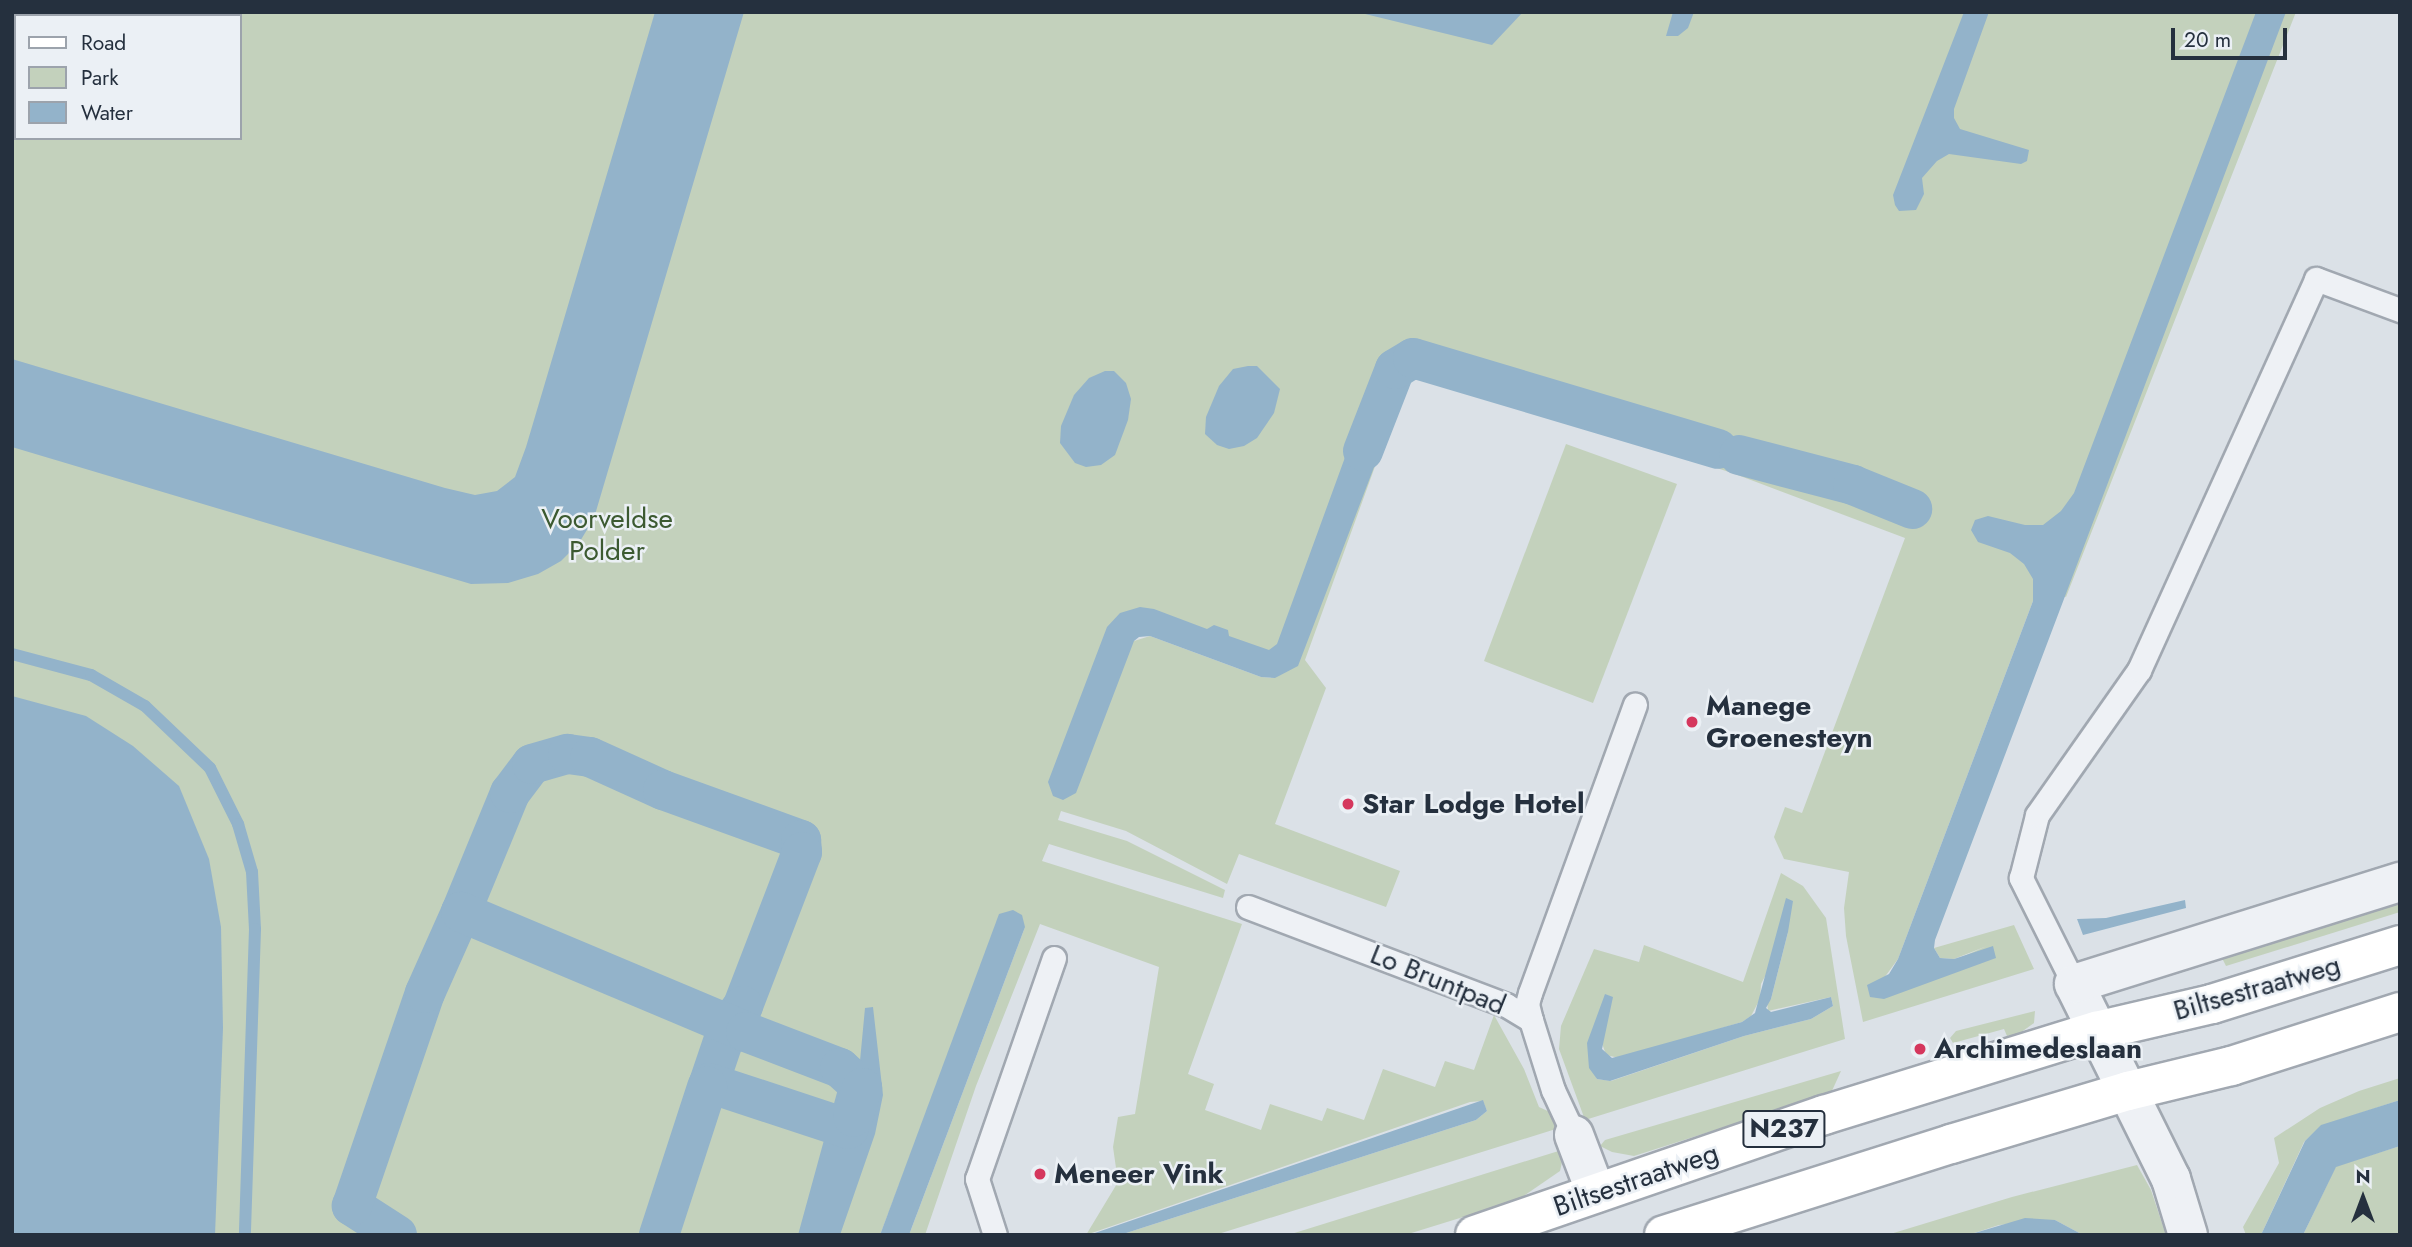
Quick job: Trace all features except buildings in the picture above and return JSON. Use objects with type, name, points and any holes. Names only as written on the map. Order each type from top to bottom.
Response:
[{"type":"main road","name":"Biltsestraatweg","points":[[1475,1235],[1824,1115],[2096,1031],[2212,1004],[2400,945]]},
{"type":"main road","name":"N237","points":[[1664,1235],[2128,1091],[2231,1066],[2400,1012]]},
{"type":"street","name":"Biltsestraatweg","points":[[2074,984],[2400,882]]},
{"type":"street","points":[[2074,984],[2171,1179],[2188,1235]]},
{"type":"street","name":"Lo Bruntpad","points":[[1574,1135],[1596,1194]]},
{"type":"lane","points":[[2074,984],[2055,953],[2021,878],[2037,814],[2139,670],[2316,278],[2400,310]]},
{"type":"lane","points":[[1531,1020],[1527,1004],[1530,993],[1635,704]]},
{"type":"lane","name":"Lo Bruntpad","points":[[1248,908],[1506,1005],[1531,1020],[1553,1090],[1574,1135]]},
{"type":"lane","points":[[995,1235],[977,1179],[1054,958]]},
{"type":"green space","name":"Voorveldse Polder","points":[[12,12],[2296,12],[2066,597],[2033,586],[2033,601],[1898,959],[1870,997],[1987,946],[1954,959],[1940,958],[1934,948],[2014,925],[2034,969],[1863,1022],[1846,936],[1844,908],[1849,872],[1784,859],[1774,837],[1785,807],[1802,813],[1905,538],[1735,474],[1479,390],[1412,374],[1386,436],[1305,660],[1326,688],[1275,824],[1400,871],[1386,907],[1239,854],[1227,884],[1126,831],[1061,811],[1058,820],[1127,841],[1225,890],[1223,898],[1049,844],[1042,861],[1242,924],[1188,1074],[1214,1084],[1205,1110],[1261,1130],[1270,1104],[1322,1121],[1327,1108],[1364,1120],[1383,1069],[1435,1087],[1445,1061],[1474,1070],[1494,1015],[1524,1069],[1539,1107],[1552,1113],[1559,1128],[1215,1235],[1120,1235],[1476,1120],[1487,1111],[1483,1101],[1470,1102],[1086,1235],[1118,1182],[1113,1147],[1118,1117],[1135,1114],[1159,967],[1040,924],[976,1086],[925,1235],[909,1235],[1025,927],[923,1122],[880,1235],[207,1235],[12,729]],"holes":[[[1130,623],[1275,678],[1261,677],[1150,636],[1134,641]]]},
{"type":"green space","points":[[1566,444],[1677,484],[1593,703],[1484,661]]},
{"type":"green space","points":[[1781,873],[1803,886],[1826,918],[1845,1039],[1585,1120],[1559,1049],[1561,1026],[1594,949],[1639,962],[1644,945],[1743,982]],"holes":[[[1788,932],[1771,999],[1767,1002],[1768,1011],[1831,997],[1833,1006],[1811,1019],[1744,1036],[1611,1081],[1597,1079],[1593,1070],[1602,1043],[1606,1055],[1619,1058],[1742,1022],[1751,1016],[1760,999],[1761,984]]]},
{"type":"green space","points":[[2400,897],[2400,912],[2226,966],[2222,958],[2222,954]]},
{"type":"green space","points":[[2035,1011],[2034,1023],[2020,1033],[2007,1036],[2004,1029],[1953,1043],[1950,1038],[1956,1031]]},
{"type":"green space","points":[[1841,1071],[1831,1093],[1634,1156],[1612,1152],[1600,1146],[1605,1140]]},
{"type":"green space","points":[[2400,1078],[2400,1100],[2321,1126],[2304,1142],[2261,1235],[2246,1235],[2243,1227],[2279,1163],[2274,1138],[2320,1108],[2359,1091]]},
{"type":"green space","points":[[2400,1146],[2400,1235],[2303,1235],[2336,1166]]},
{"type":"green space","points":[[1565,1149],[1560,1171],[1518,1200],[1405,1235],[1288,1235]]},
{"type":"green space","points":[[2137,1165],[2151,1190],[2166,1235],[2083,1235],[2055,1220],[1999,1225],[1968,1235],[1887,1235],[2012,1197]]},
{"type":"water","points":[[655,12],[744,12],[594,518],[579,543],[561,561],[538,574],[508,583],[471,584],[12,447],[12,359],[445,488],[475,495],[497,491],[515,477],[526,447]]},
{"type":"water","points":[[1357,12],[1523,12],[1492,45]]},
{"type":"water","points":[[1673,12],[1694,12],[1688,28],[1678,36],[1666,36]]},
{"type":"water","points":[[1964,12],[1989,12],[1954,109],[1954,118],[1960,129],[2029,150],[2027,161],[2021,164],[1949,154],[1937,161],[1922,178],[1924,194],[1916,210],[1899,211],[1893,195]]},
{"type":"water","points":[[2256,12],[2286,12],[1935,940],[1934,948],[1940,958],[1954,959],[1993,946],[1996,958],[1884,999],[1870,997],[1867,985],[1889,974],[1898,959],[2033,601],[2033,579],[2024,564],[2010,553],[1978,542],[1971,530],[1975,520],[1988,516],[2025,525],[2043,525],[2061,511],[2074,493]]},
{"type":"water","points":[[1379,364],[1386,436],[1298,666],[1275,678],[1261,677],[1150,636],[1139,637],[1134,641],[1076,793],[1063,800],[1053,796],[1048,782],[1107,627],[1120,613],[1140,607],[1154,609],[1207,629],[1214,625],[1228,630],[1229,636],[1269,650],[1277,644]]},
{"type":"water","points":[[1257,366],[1280,389],[1274,413],[1257,438],[1244,446],[1229,449],[1217,445],[1205,434],[1206,417],[1219,386],[1233,369]]},
{"type":"water","points":[[1105,371],[1114,371],[1126,383],[1131,399],[1128,420],[1115,455],[1101,465],[1086,467],[1075,463],[1060,443],[1061,426],[1074,395],[1089,378]]},
{"type":"water","points":[[12,696],[86,716],[133,746],[179,786],[209,859],[221,927],[223,1028],[215,1235],[12,1235]]},
{"type":"water","points":[[1786,898],[1793,901],[1788,932],[1771,999],[1766,1008],[1771,1012],[1831,997],[1833,1006],[1811,1019],[1744,1036],[1610,1081],[1597,1079],[1589,1068],[1587,1043],[1605,994],[1613,997],[1602,1049],[1612,1058],[1742,1022],[1755,1013]]},
{"type":"water","points":[[2185,900],[2186,908],[2083,935],[2077,919],[2106,918]]},
{"type":"water","points":[[1013,910],[1022,915],[1025,927],[909,1235],[880,1235],[999,914]]},
{"type":"water","points":[[873,1007],[883,1095],[875,1134],[840,1235],[798,1235],[844,1067],[857,1067],[860,1061],[865,1008]]},
{"type":"water","points":[[1483,1100],[1487,1111],[1476,1120],[1120,1235],[1089,1235]]},
{"type":"water","points":[[2400,1100],[2400,1146],[2336,1167],[2303,1235],[2261,1235],[2305,1141],[2321,1125]]},
{"type":"water","points":[[2025,1218],[2055,1220],[2083,1235],[1968,1235]]},
{"type":"waterway","points":[[1363,451],[1395,369],[1413,358],[1718,449]]},
{"type":"waterway","points":[[1739,455],[1853,485],[1912,509]]},
{"type":"waterway","points":[[12,654],[91,675],[145,706],[210,768],[238,824],[252,872],[255,929],[245,1235]]},
{"type":"waterway","points":[[461,912],[510,793],[532,764],[568,754],[590,757],[663,790],[801,840],[802,852],[743,1006],[729,1024],[709,1083],[849,1129]]},
{"type":"waterway","points":[[397,1235],[352,1206],[425,993],[461,912],[746,1032],[840,1068],[862,1088],[853,1117]]},
{"type":"waterway","points":[[659,1235],[707,1087]]},
{"type":"place","name":"Manege Groenesteyn","points":[[1692,722]]},
{"type":"place","name":"Star Lodge Hotel","points":[[1348,804]]},
{"type":"place","name":"Archimedeslaan","points":[[1920,1049]]},
{"type":"place","name":"Meneer Vink","points":[[1040,1174]]}]
